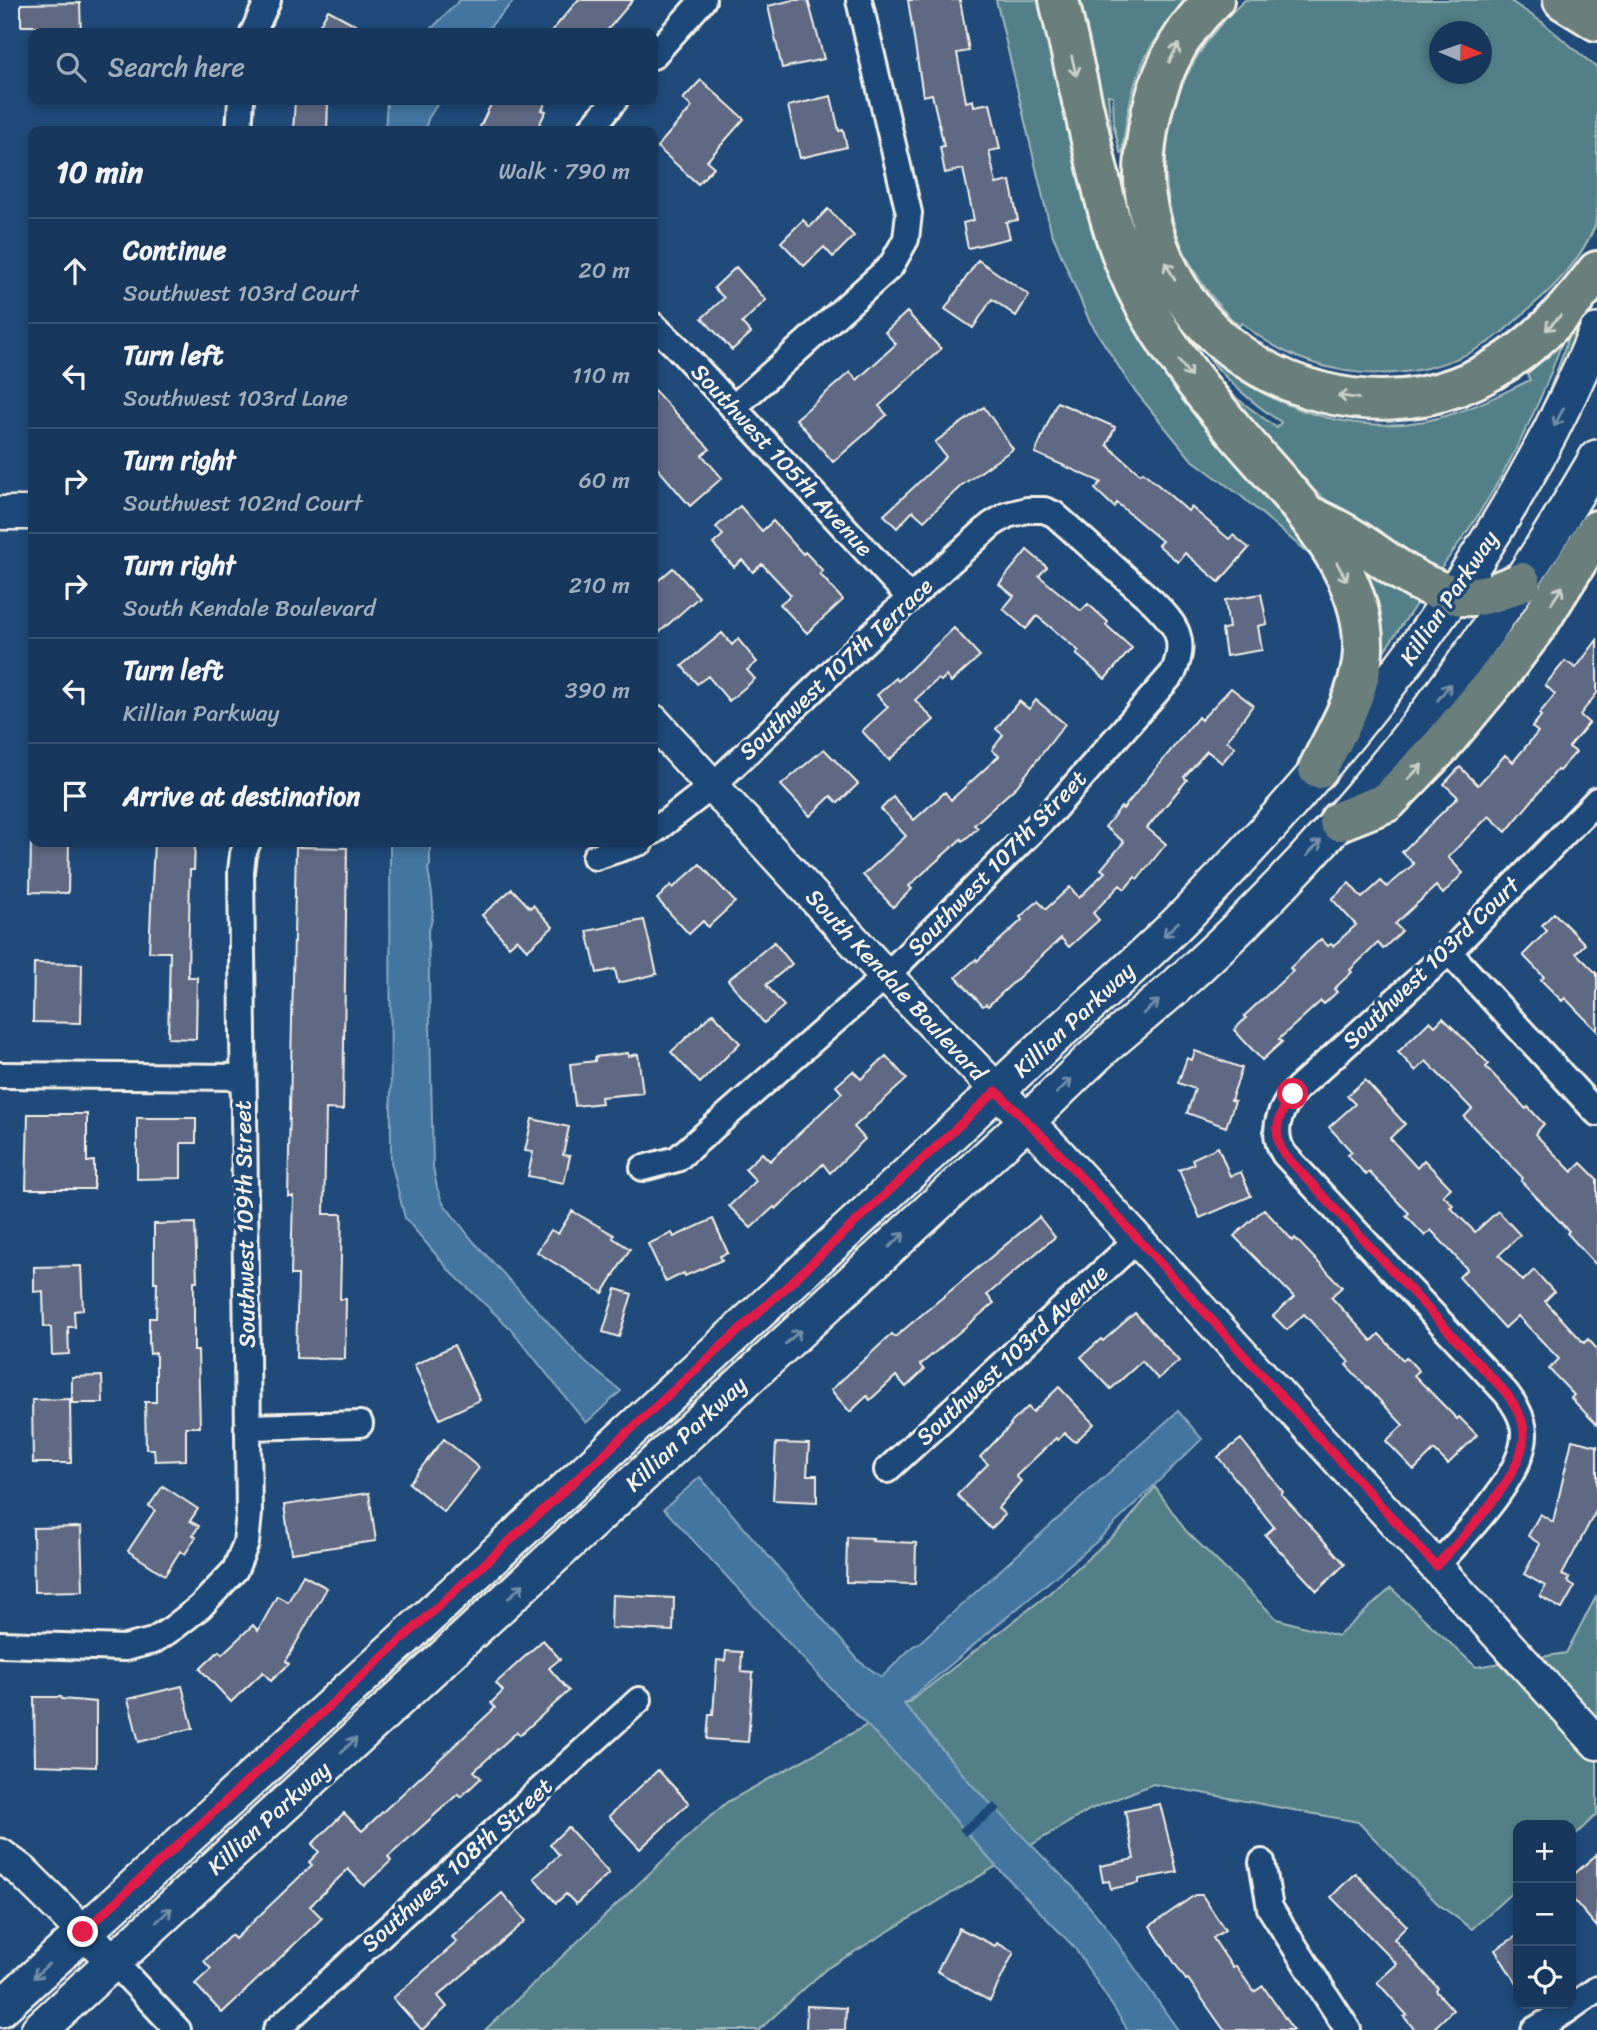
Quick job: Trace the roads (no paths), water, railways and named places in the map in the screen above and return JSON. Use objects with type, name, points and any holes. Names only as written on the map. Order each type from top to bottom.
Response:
[{"type":"highway","points":[[1059,0],[1111,225],[1135,287],[1182,366],[1306,514],[1344,573],[1353,593],[1360,616],[1362,662],[1353,696],[1318,769]]},
{"type":"highway","points":[[1214,0],[1180,42],[1161,77],[1145,150],[1145,192],[1165,263],[1184,297],[1206,326],[1236,352],[1268,372],[1304,388],[1367,399],[1417,397],[1454,387],[1489,373],[1522,352],[1554,323],[1597,271]]},
{"type":"highway","points":[[1563,0],[1597,21]]},
{"type":"highway","points":[[1593,0],[1597,4]]},
{"type":"highway","points":[[1306,514],[1351,537],[1424,583],[1454,594],[1477,596],[1504,590],[1521,582]]},
{"type":"highway","points":[[1339,821],[1387,802],[1441,746],[1537,626],[1597,530]]},
{"type":"main road","name":"Killian Parkway","points":[[0,2010],[1184,917],[1256,841],[1384,692],[1454,594],[1481,555],[1536,461],[1597,332]]},
{"type":"main road","name":"Killian Parkway","points":[[39,2030],[1100,1052],[1216,950],[1270,896],[1339,821],[1417,728],[1521,582],[1597,458]]},
{"type":"street","points":[[255,28],[268,0]]},
{"type":"street","points":[[658,51],[703,0]]},
{"type":"street","points":[[733,408],[891,266],[906,239],[909,213],[859,0]]},
{"type":"street","points":[[239,126],[241,105]]},
{"type":"street","points":[[593,126],[611,105]]},
{"type":"street","name":"Southwest 105th Avenue","points":[[658,330],[909,598]]},
{"type":"street","name":"Southwest 107th Terrace","points":[[658,828],[711,787],[909,598],[991,525],[1007,516],[1022,511],[1044,510],[1057,516],[1169,617],[1178,631]]},
{"type":"street","points":[[0,513],[28,513]]},
{"type":"street","name":"Southwest 107th Street","points":[[643,1168],[677,1159],[886,976],[1054,809],[1173,673],[1178,660],[1178,631]]},
{"type":"street","name":"South Kendale Boulevard","points":[[658,727],[886,976],[1138,1239],[1597,1743]]},
{"type":"street","name":"Southwest 103rd Court","points":[[1436,1566],[1490,1507],[1518,1456],[1524,1430],[1519,1412],[1511,1400],[1284,1154],[1276,1131],[1285,1105],[1298,1088],[1448,952],[1597,800]]},
{"type":"street","name":"Southwest 109th Street","points":[[0,1644],[119,1648],[153,1641],[212,1595],[235,1570],[246,1543],[249,1514],[242,871],[246,847]]},
{"type":"street","points":[[595,857],[626,847]]},
{"type":"street","points":[[1448,952],[1597,1113]]},
{"type":"street","points":[[0,1075],[243,1077]]},
{"type":"street","name":"Southwest 103rd Avenue","points":[[887,1470],[1138,1239]]},
{"type":"street","points":[[247,1427],[360,1424]]},
{"type":"street","name":"Southwest 108th Street","points":[[276,2030],[639,1700]]},
{"type":"street","points":[[0,1855],[23,1872],[178,2030]]},
{"type":"street","points":[[1262,1862],[1270,1908],[1348,2030]]},
{"type":"street","points":[[1534,2030],[1597,1989]]},
{"type":"water","points":[[460,0],[515,0],[489,28],[432,28]]},
{"type":"water","points":[[387,105],[437,105],[426,126],[385,126]]},
{"type":"water","points":[[390,847],[430,847],[428,868],[433,916],[428,931],[433,1167],[437,1188],[443,1203],[474,1242],[585,1362],[621,1391],[586,1423],[511,1329],[449,1270],[405,1218],[391,1162]]},
{"type":"water","points":[[1178,1411],[1202,1439],[1095,1543],[904,1704],[972,1785],[1074,1888],[1104,1924],[1178,2030],[1128,2030],[1074,1947],[992,1862],[917,1776],[836,1694],[664,1509],[700,1477],[860,1662],[882,1677],[913,1646]]}]
